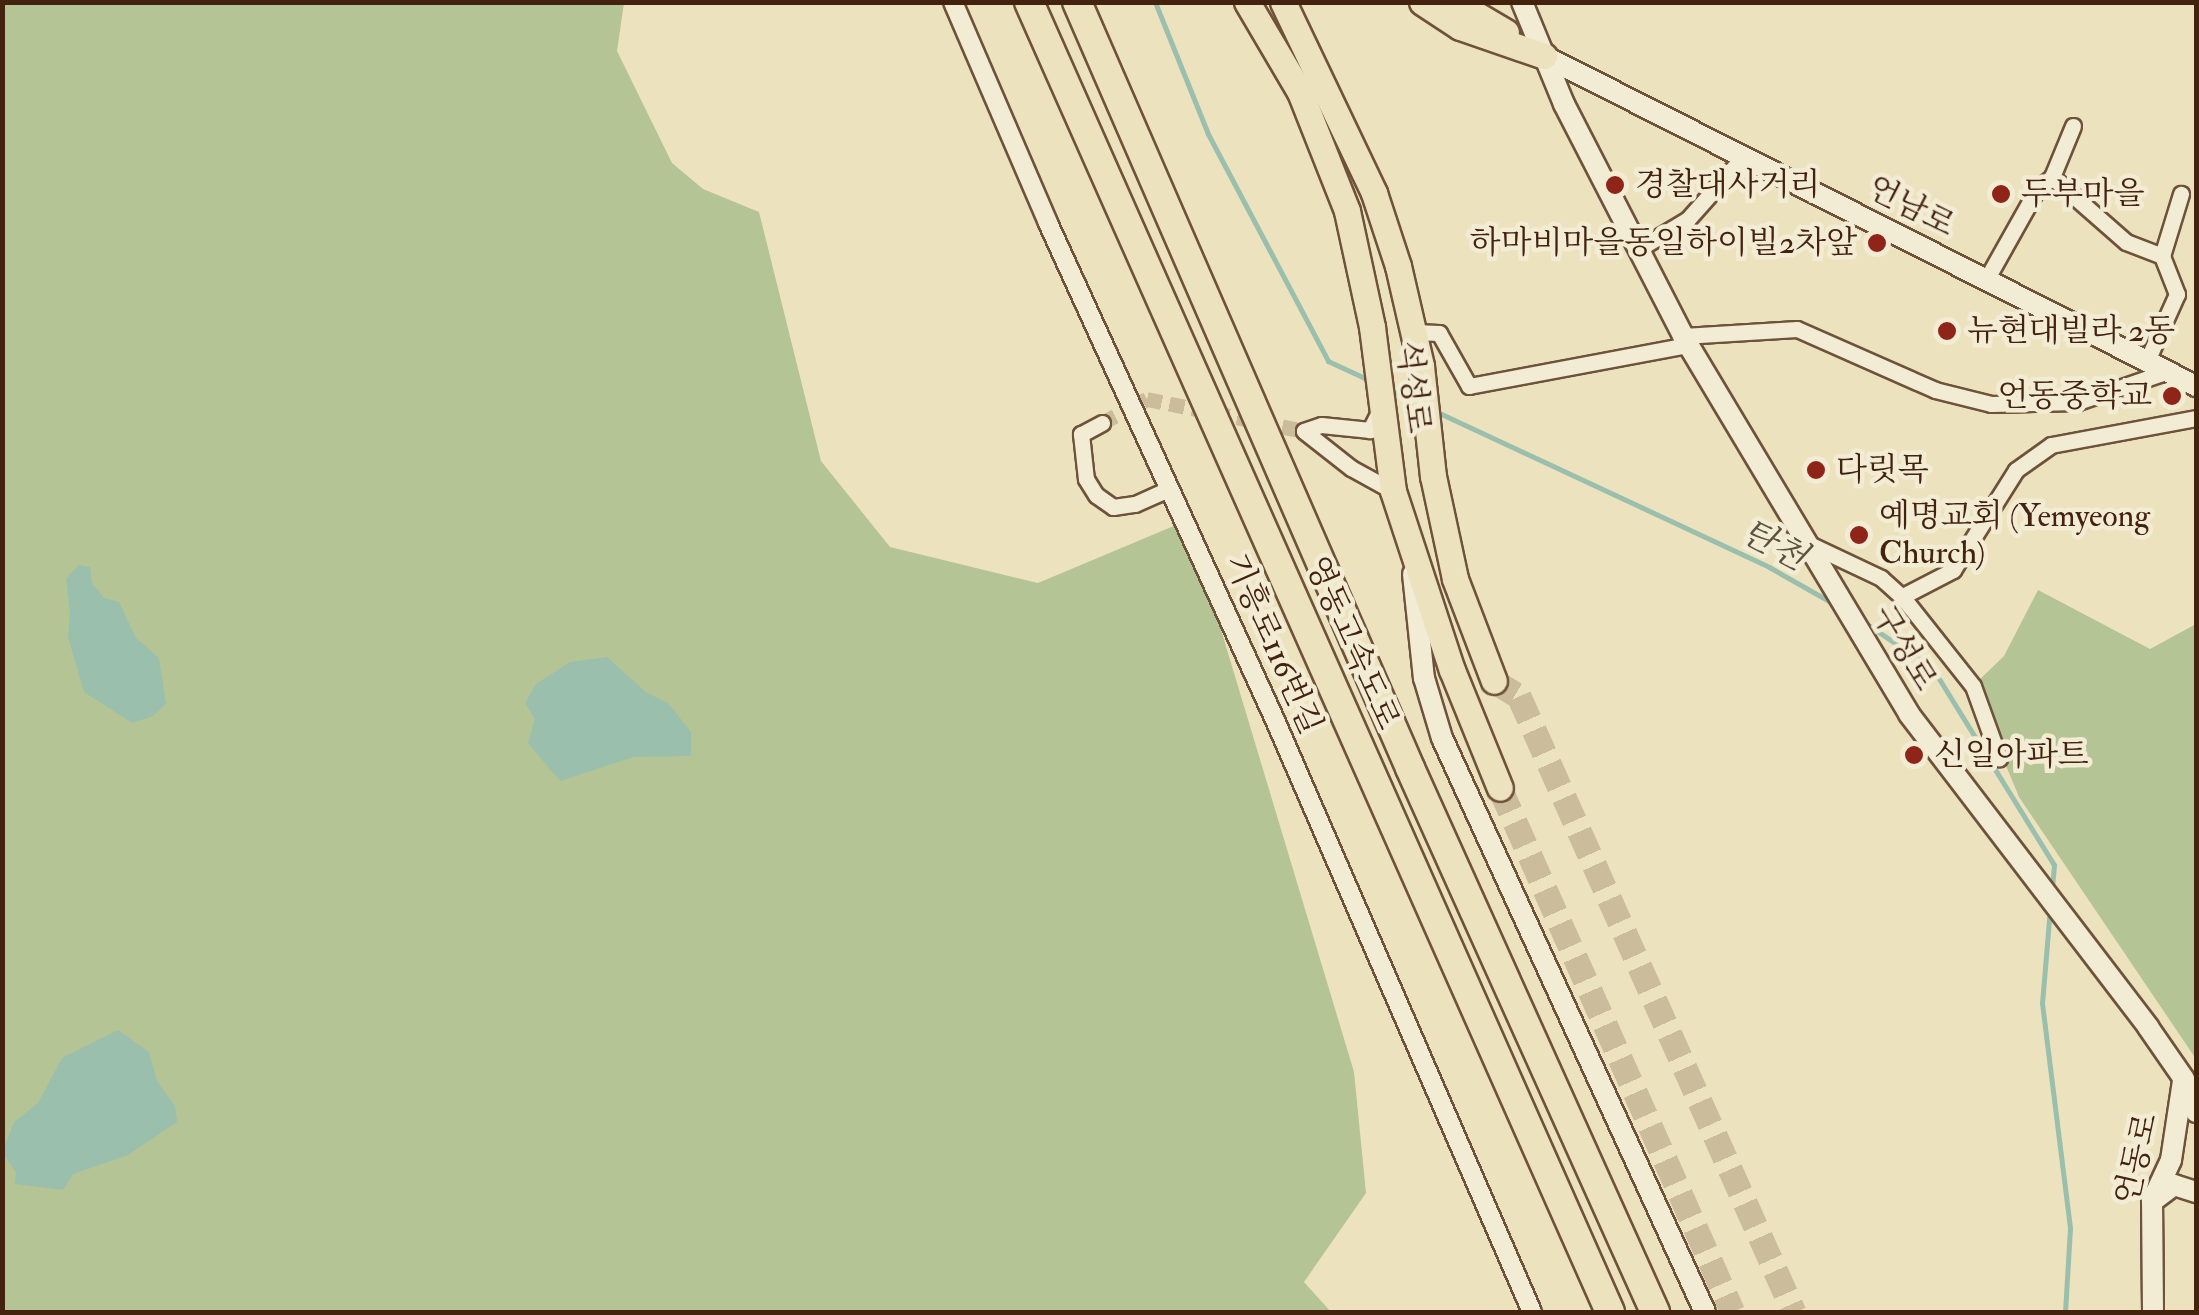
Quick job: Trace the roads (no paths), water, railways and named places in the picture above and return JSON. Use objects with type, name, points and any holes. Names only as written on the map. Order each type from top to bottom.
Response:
[{"type":"highway","name":"영동고속도로","points":[[1030,2],[1610,1312]]},
{"type":"highway","name":"영동고속도로","points":[[1078,2],[1386,714],[1655,1312]]},
{"type":"highway","name":"석성로","points":[[1246,2],[1300,92],[1347,211],[1374,343],[1392,480],[1410,548],[1500,788]]},
{"type":"highway","name":"석성로","points":[[1283,2],[1374,193],[1414,332],[1433,476],[1455,579],[1494,681]]},
{"type":"highway","points":[[1422,2],[1460,27],[1544,56]]},
{"type":"highway","points":[[1455,2],[1544,56]]},
{"type":"main road","name":"구성로","points":[[1522,2],[1544,56],[1686,340],[1867,645],[1909,714],[1969,798],[2148,1027],[2184,1079],[2196,1112]]},
{"type":"main road","name":"언남로","points":[[1544,56],[2155,367],[2194,382]]},
{"type":"main road","points":[[1410,548],[1424,678],[1442,738],[1705,1312]]},
{"type":"main road","name":"언동로","points":[[2154,1312],[2152,1201],[2171,1160],[2184,1079]]},
{"type":"main road","points":[[2152,1201],[2174,1185],[2196,1192]]},
{"type":"street","name":"기흥로116번길","points":[[953,2],[1276,720],[1532,1312]]},
{"type":"street","points":[[1986,280],[2036,191],[2052,177],[2072,126]]},
{"type":"street","points":[[1640,248],[1688,219],[1743,157]]},
{"type":"street","points":[[2052,177],[2126,242],[2162,256]]},
{"type":"street","points":[[1414,332],[1439,333],[1469,386],[1686,340],[1797,329],[1935,390],[1990,404],[2078,402],[2155,367],[2178,294],[2162,256],[2181,194]]},
{"type":"street","points":[[1377,416],[1370,430],[1321,424],[1304,431],[1351,468],[1392,480]]},
{"type":"street","points":[[1901,597],[1953,570],[2016,470],[2050,445],[2196,418]]},
{"type":"street","points":[[1102,423],[1081,434],[1086,479],[1096,496],[1112,508],[1136,504],[1170,488]]},
{"type":"street","points":[[1804,541],[1881,578],[1901,597],[1973,686],[2000,758]]},
{"type":"waterway","name":"탄천","points":[[1155,2],[1208,134],[1328,361],[1371,381]]},
{"type":"waterway","name":"탄천","points":[[1390,390],[1416,402]]},
{"type":"waterway","name":"탄천","points":[[1435,411],[1769,567],[1834,604]]},
{"type":"waterway","name":"탄천","points":[[1861,620],[1933,669],[2054,865],[2052,887]]},
{"type":"waterway","name":"탄천","points":[[2050,908],[2042,1003],[2070,1228],[2065,1312]]},
{"type":"tunnel","points":[[1102,423],[1147,399],[1304,431]]},
{"type":"tunnel","points":[[1494,681],[1519,696],[1794,1312]]},
{"type":"tunnel","points":[[1500,788],[1733,1312]]},
{"type":"place","name":"경찰대사거리","points":[[1615,185]]},
{"type":"place","name":"두부마을","points":[[2001,194]]},
{"type":"place","name":"하마비마을동일하이빌2차앞","points":[[1877,243]]},
{"type":"place","name":"뉴현대빌라 2동","points":[[1947,331]]},
{"type":"place","name":"언동중학교","points":[[2172,396]]},
{"type":"place","name":"다릿목","points":[[1816,470]]},
{"type":"place","name":"예명교회 (Yemyeong Church)","points":[[1859,535]]},
{"type":"place","name":"신일아파트","points":[[1914,755]]}]
